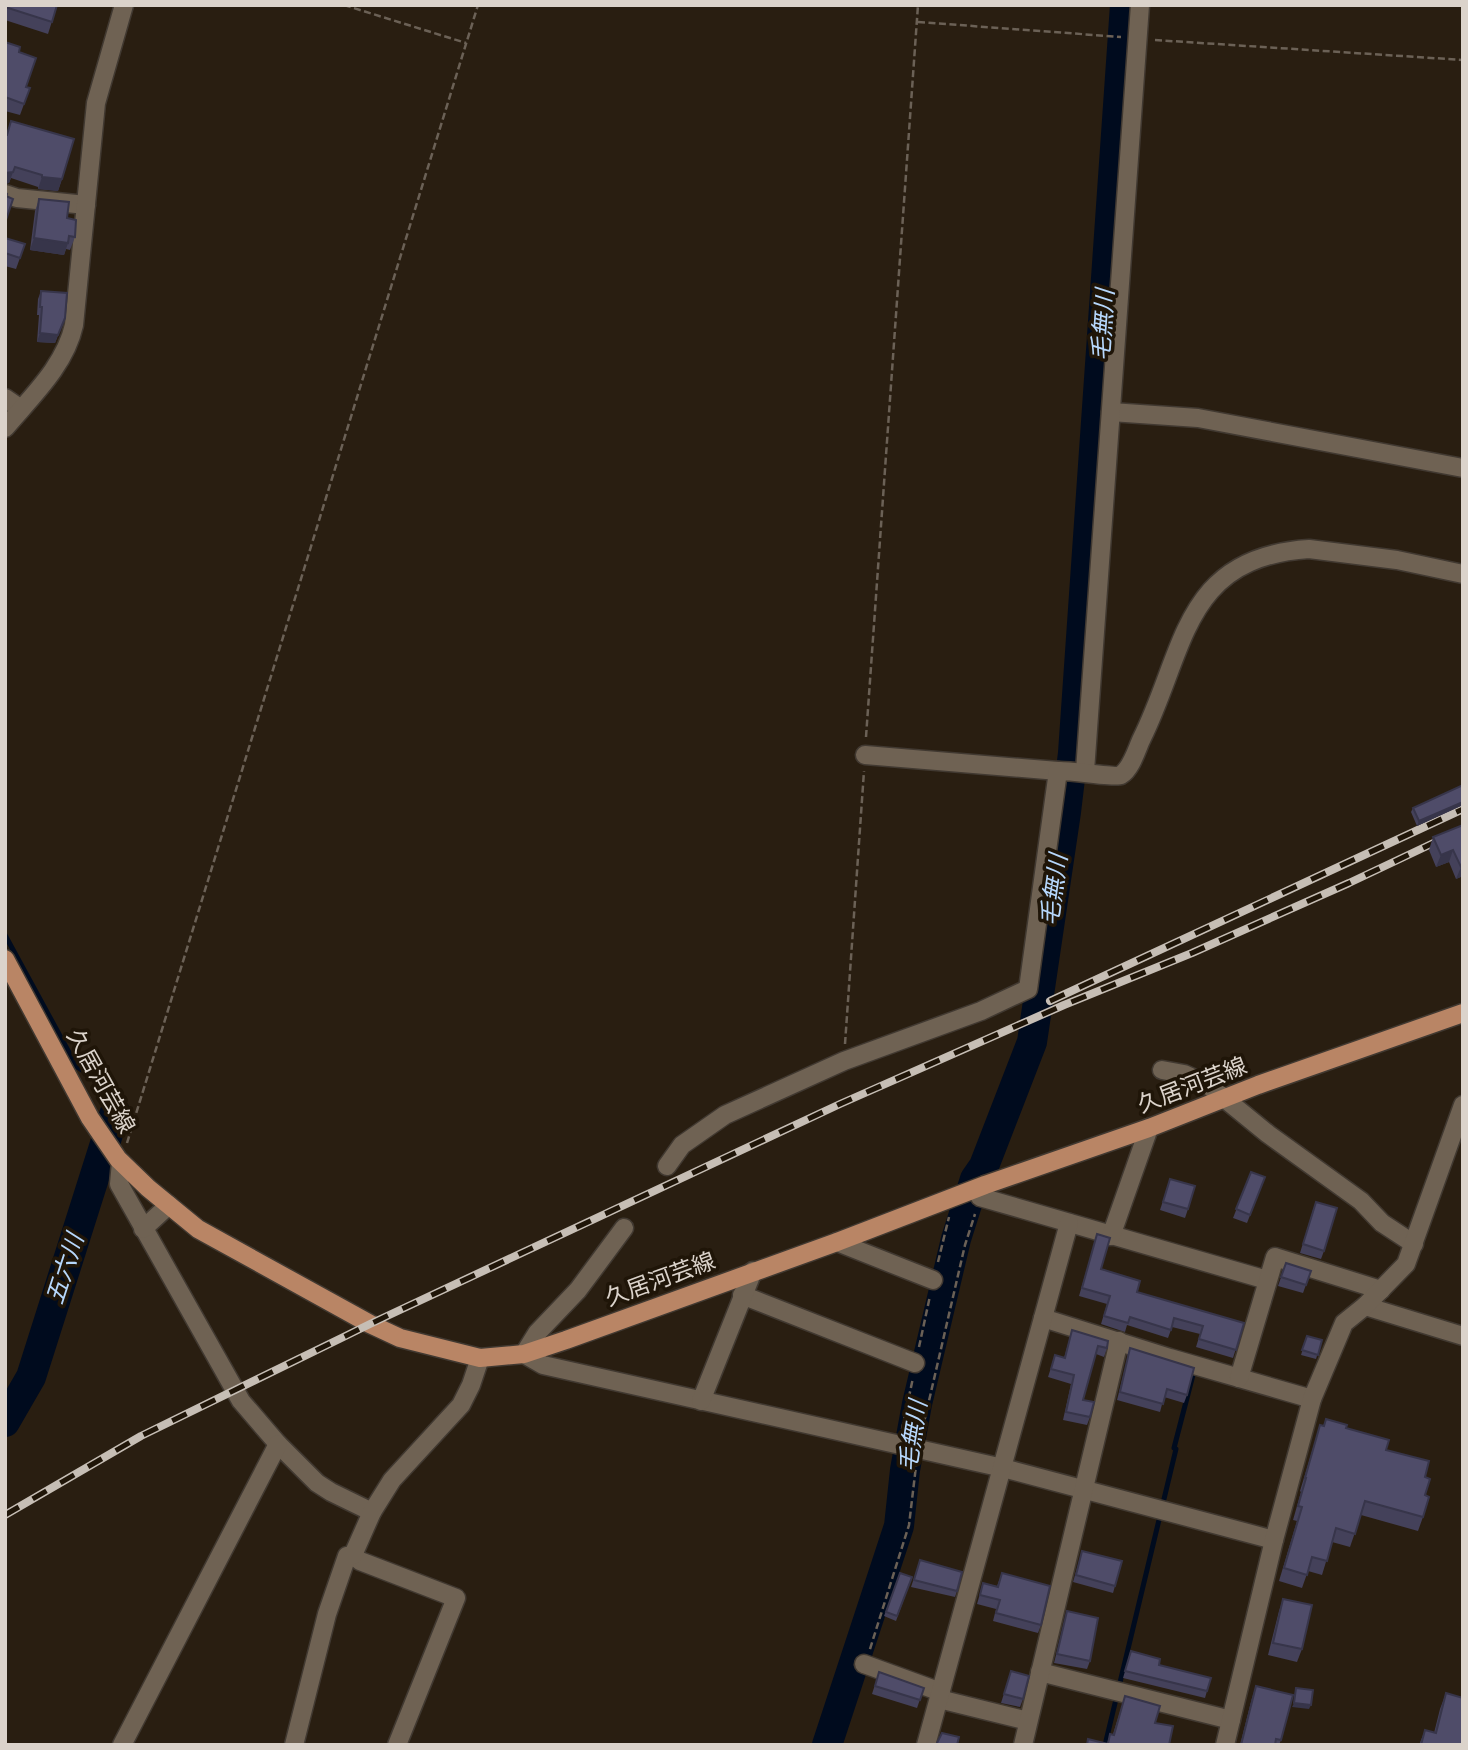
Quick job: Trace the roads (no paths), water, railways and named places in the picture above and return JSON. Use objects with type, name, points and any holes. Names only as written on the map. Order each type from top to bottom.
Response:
[{"type":"main road","name":"久居河芸線","points":[[5,959],[90,1118],[120,1161],[148,1188],[198,1228],[370,1324],[400,1338],[480,1358],[524,1354],[1463,1013]]},
{"type":"street","points":[[5,428],[70,345],[96,103],[124,5]]},
{"type":"street","points":[[1083,771],[1139,5]]},
{"type":"street","points":[[5,194],[17,198],[86,205]]},
{"type":"street","points":[[5,398],[21,409]]},
{"type":"street","points":[[1111,412],[1198,418],[1463,468]]},
{"type":"street","points":[[865,755],[1083,771],[1114,776],[1122,774],[1149,724],[1190,617],[1213,588],[1244,565],[1283,552],[1309,549],[1397,560],[1463,574]]},
{"type":"street","points":[[667,1166],[682,1145],[725,1115],[844,1061],[981,1011],[1028,989],[1060,770]]},
{"type":"street","points":[[1161,1070],[1192,1077],[1208,1085],[1268,1134],[1361,1201],[1382,1223],[1414,1244]]},
{"type":"street","points":[[1225,1745],[1274,1540],[1312,1399],[1344,1323],[1365,1306],[1406,1264],[1463,1105]]},
{"type":"street","points":[[1111,1236],[1149,1128]]},
{"type":"street","points":[[120,1161],[119,1184],[233,1389],[278,1444],[317,1483],[372,1512]]},
{"type":"street","points":[[985,1185],[980,1197],[1267,1280]]},
{"type":"street","points":[[144,1229],[169,1205]]},
{"type":"street","points":[[926,1745],[1069,1223]]},
{"type":"street","points":[[624,1228],[578,1290],[537,1333],[524,1354],[543,1364],[1003,1468],[1274,1540]]},
{"type":"street","points":[[837,1242],[933,1280]]},
{"type":"street","points":[[1238,1378],[1275,1257],[1381,1290]]},
{"type":"street","points":[[701,1401],[754,1271]]},
{"type":"street","points":[[742,1295],[915,1363]]},
{"type":"street","points":[[1365,1306],[1463,1336]]},
{"type":"street","points":[[1043,1318],[1312,1399]]},
{"type":"street","points":[[1023,1745],[1119,1341]]},
{"type":"street","points":[[353,1555],[372,1512],[391,1480],[461,1405],[480,1358]]},
{"type":"street","points":[[122,1745],[278,1444]]},
{"type":"street","points":[[295,1745],[327,1614],[347,1556],[353,1555]]},
{"type":"street","points":[[353,1555],[360,1561],[456,1598],[397,1745]]},
{"type":"street","points":[[864,1664],[940,1695],[1028,1721]]},
{"type":"street","points":[[1040,1672],[1231,1720]]},
{"type":"waterway","name":"毛無川","points":[[827,1745],[899,1526],[905,1470],[917,1404],[956,1239],[975,1179],[984,1166],[1032,1042],[1073,753],[1125,5]]},
{"type":"waterway","points":[[5,935],[77,1067],[106,1086],[112,1096],[115,1112]]},
{"type":"waterway","name":"五六川","points":[[5,1422],[31,1377],[115,1112]]},
{"type":"waterway","points":[[1105,1745],[1194,1371]]},
{"type":"railway","points":[[1050,1001],[1463,809]]},
{"type":"railway","points":[[5,1515],[141,1436],[370,1324],[840,1104],[1064,1005],[1192,953],[1463,829]]}]
